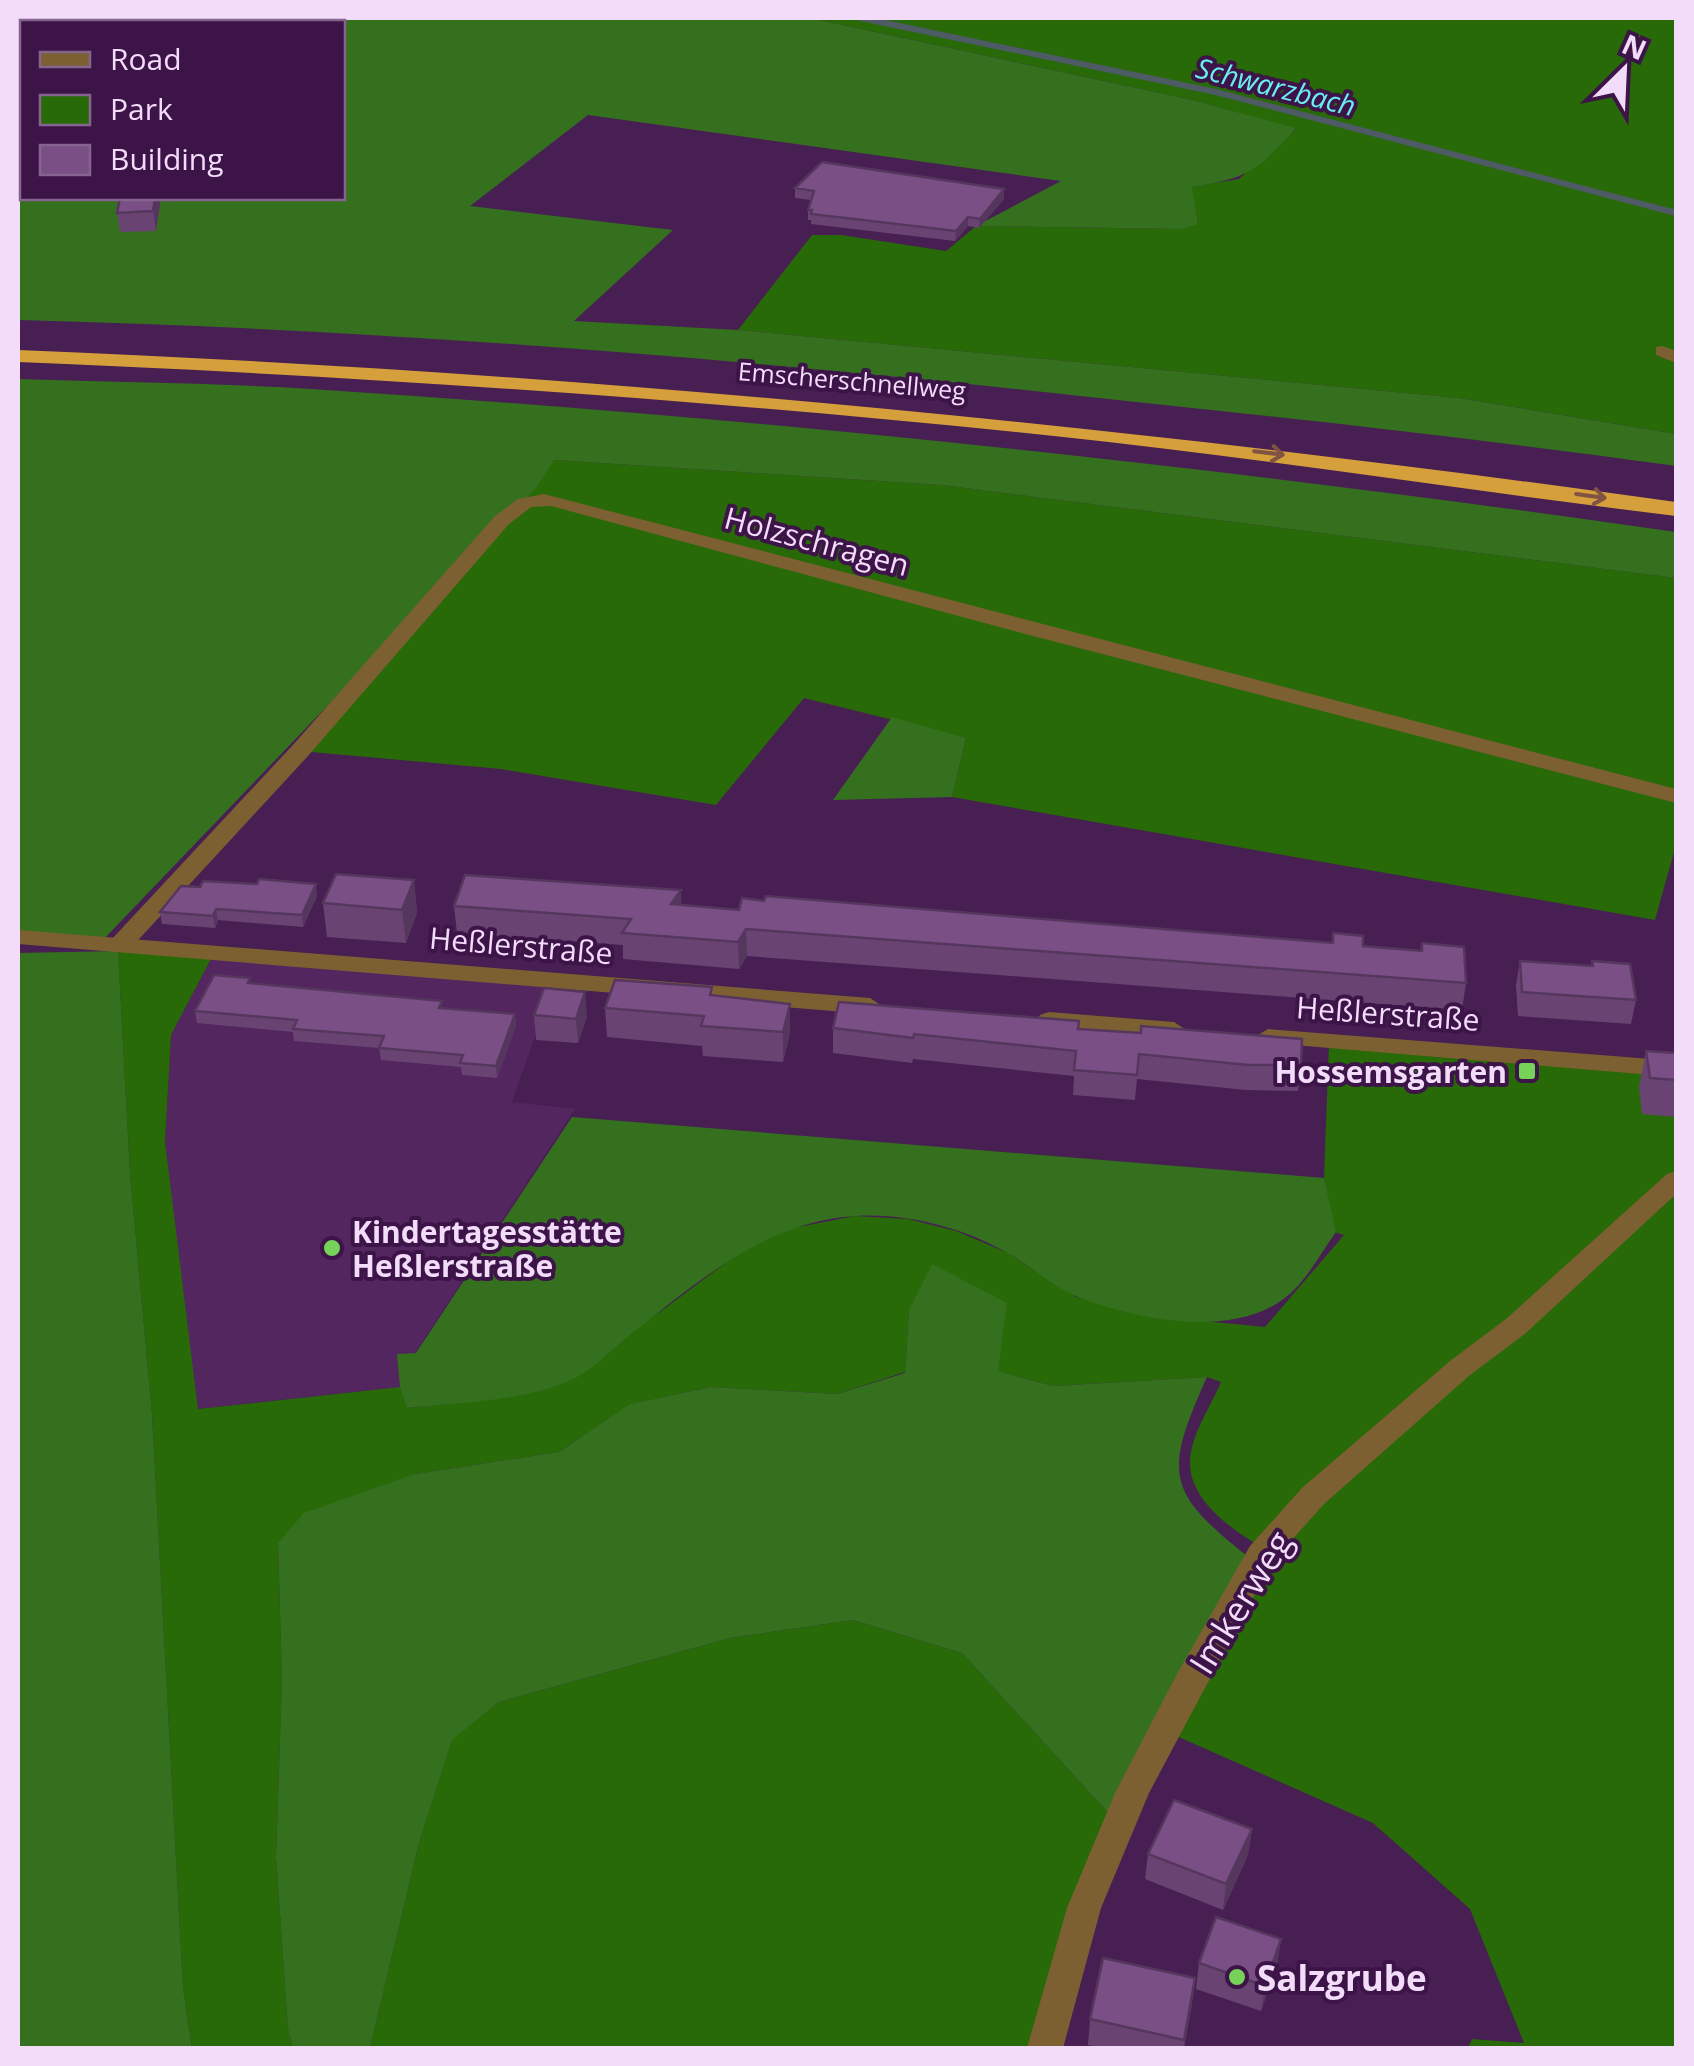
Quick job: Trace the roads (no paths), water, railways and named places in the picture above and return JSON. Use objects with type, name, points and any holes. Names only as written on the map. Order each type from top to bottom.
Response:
[{"type":"highway","name":"Emscherschnellweg","points":[[18,340],[88,350],[954,417],[1306,457],[1676,508]]},
{"type":"highway","name":"Emscherschnellweg","points":[[18,356],[88,350],[534,365],[961,399],[1314,439],[1676,488]]},
{"type":"street","name":"Holzschragen","points":[[117,945],[300,751],[502,520],[532,499],[563,502],[1057,637],[1676,796]]},
{"type":"street","name":"Heßlerstraße","points":[[18,937],[894,1008]]},
{"type":"street","points":[[1032,1019],[1208,1033]]},
{"type":"street","name":"Heßlerstraße","points":[[1244,1035],[1676,1069]]},
{"type":"street","name":"Imkerweg","points":[[1045,2048],[1084,1908],[1132,1792],[1189,1680],[1262,1554],[1313,1496],[1460,1368],[1516,1326],[1676,1180]]},
{"type":"waterway","name":"Schwarzbach","points":[[861,18],[1216,92],[1676,213]]},
{"type":"place","name":"Hossemsgarten","points":[[1527,1071]]},
{"type":"place","name":"Kindertagesstätte Heßlerstraße","points":[[332,1248]]},
{"type":"place","name":"Salzgrube","points":[[1237,1977]]}]
